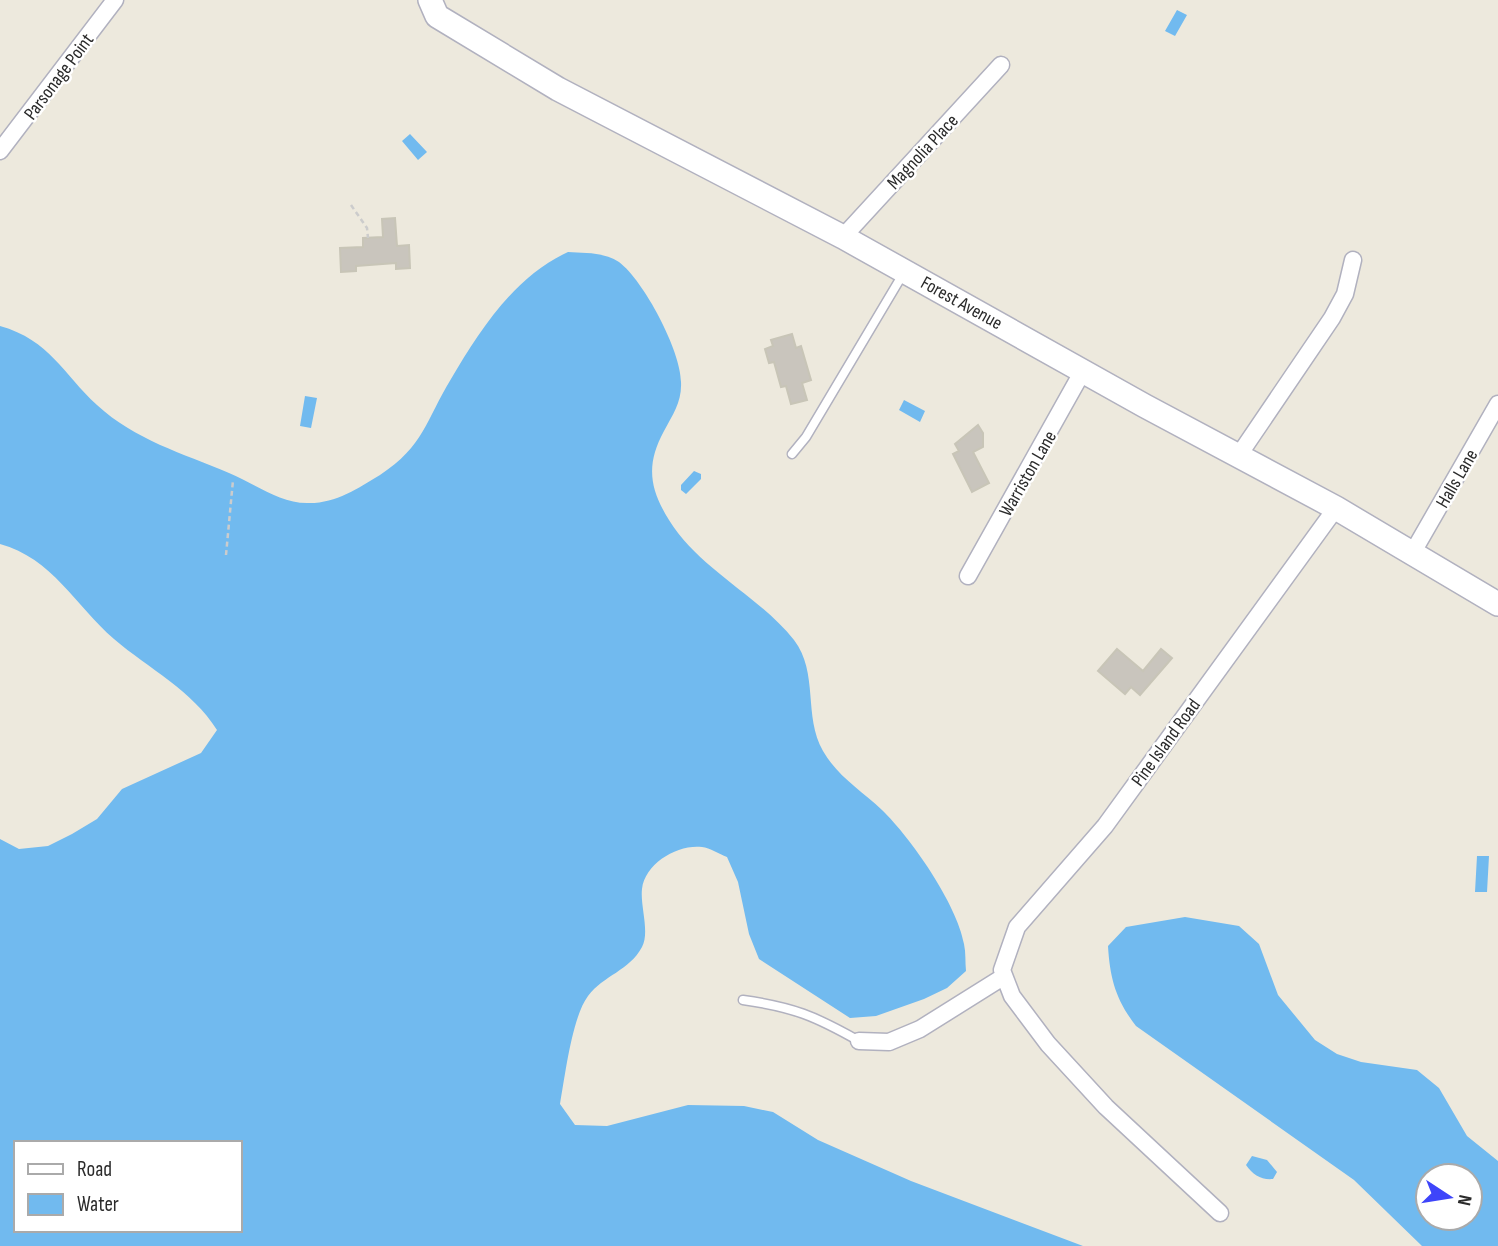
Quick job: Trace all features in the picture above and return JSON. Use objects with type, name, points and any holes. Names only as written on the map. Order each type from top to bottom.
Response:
[{"type":"street","name":"Parsonage Point","points":[[0,151],[115,0]]},
{"type":"street","name":"Forest Avenue","points":[[429,0],[437,16],[558,89],[843,237],[1084,369],[1336,508],[1498,604]]},
{"type":"street","name":"Magnolia Place","points":[[843,237],[1000,65]]},
{"type":"street","points":[[1239,456],[1332,318],[1345,294],[1353,260]]},
{"type":"street","name":"Warriston Lane","points":[[968,576],[1084,369]]},
{"type":"street","name":"Halls Lane","points":[[1413,552],[1498,404]]},
{"type":"street","name":"Pine Island Road","points":[[1003,977],[1005,957],[1017,927],[1105,825],[1336,508]]},
{"type":"street","points":[[859,1041],[890,1042],[920,1029],[1003,977],[1012,996],[1048,1044],[1097,1098],[1220,1213]]},
{"type":"lane","points":[[792,454],[806,438],[905,271]]},
{"type":"lane","points":[[743,1000],[784,1006],[812,1014],[859,1041]]},
{"type":"path","points":[[351,205],[367,228],[368,238]]},
{"type":"path","points":[[226,555],[233,480]]},
{"type":"water","points":[[1177,10],[1187,15],[1175,36],[1165,31]]},
{"type":"water","points":[[410,134],[427,152],[418,160],[402,141]]},
{"type":"water","points":[[568,252],[607,256],[629,271],[650,300],[675,353],[681,382],[678,402],[658,443],[652,465],[654,486],[662,508],[696,553],[764,609],[794,640],[806,666],[814,724],[823,751],[843,776],[894,822],[931,872],[960,928],[965,947],[966,971],[947,988],[924,999],[876,1016],[850,1018],[759,959],[749,934],[738,882],[727,857],[702,847],[673,852],[656,863],[644,880],[642,896],[645,934],[642,947],[630,962],[594,989],[582,1006],[570,1048],[560,1104],[575,1125],[607,1126],[688,1105],[744,1106],[773,1112],[818,1140],[911,1181],[1083,1246],[0,1246],[0,839],[19,849],[48,846],[72,834],[97,819],[122,789],[201,753],[217,730],[195,703],[114,639],[49,572],[34,560],[0,544],[0,326],[17,332],[44,349],[97,405],[143,437],[287,500],[317,503],[354,490],[380,475],[406,454],[423,432],[474,342],[500,306],[531,275]]},
{"type":"water","points":[[305,396],[317,398],[311,428],[300,426]]},
{"type":"water","points":[[904,400],[925,411],[920,422],[899,410]]},
{"type":"water","points":[[694,471],[701,474],[701,479],[686,494],[681,490],[681,485]]},
{"type":"water","points":[[1477,856],[1489,856],[1487,892],[1475,892]]},
{"type":"water","points":[[1185,917],[1239,926],[1259,944],[1278,995],[1315,1040],[1337,1054],[1361,1062],[1417,1070],[1439,1088],[1467,1136],[1498,1161],[1498,1246],[1422,1246],[1354,1180],[1136,1026],[1123,1007],[1112,979],[1108,946],[1126,927]]},
{"type":"water","points":[[1252,1156],[1267,1160],[1277,1172],[1273,1179],[1261,1178],[1249,1169],[1246,1165]]},
{"type":"building","points":[[395,218],[397,246],[409,245],[410,268],[396,269],[396,263],[356,266],[356,271],[341,272],[340,248],[363,247],[363,238],[383,237],[382,219]]},
{"type":"building","points":[[792,334],[796,348],[801,346],[811,380],[802,383],[807,400],[791,404],[786,386],[781,387],[774,362],[769,363],[765,349],[773,346],[771,340]]},
{"type":"building","points":[[978,425],[983,433],[983,447],[973,452],[989,483],[972,492],[953,454],[959,451],[955,444]]},
{"type":"building","points":[[1117,649],[1143,671],[1161,649],[1172,658],[1140,695],[1131,687],[1125,694],[1098,671]]}]
